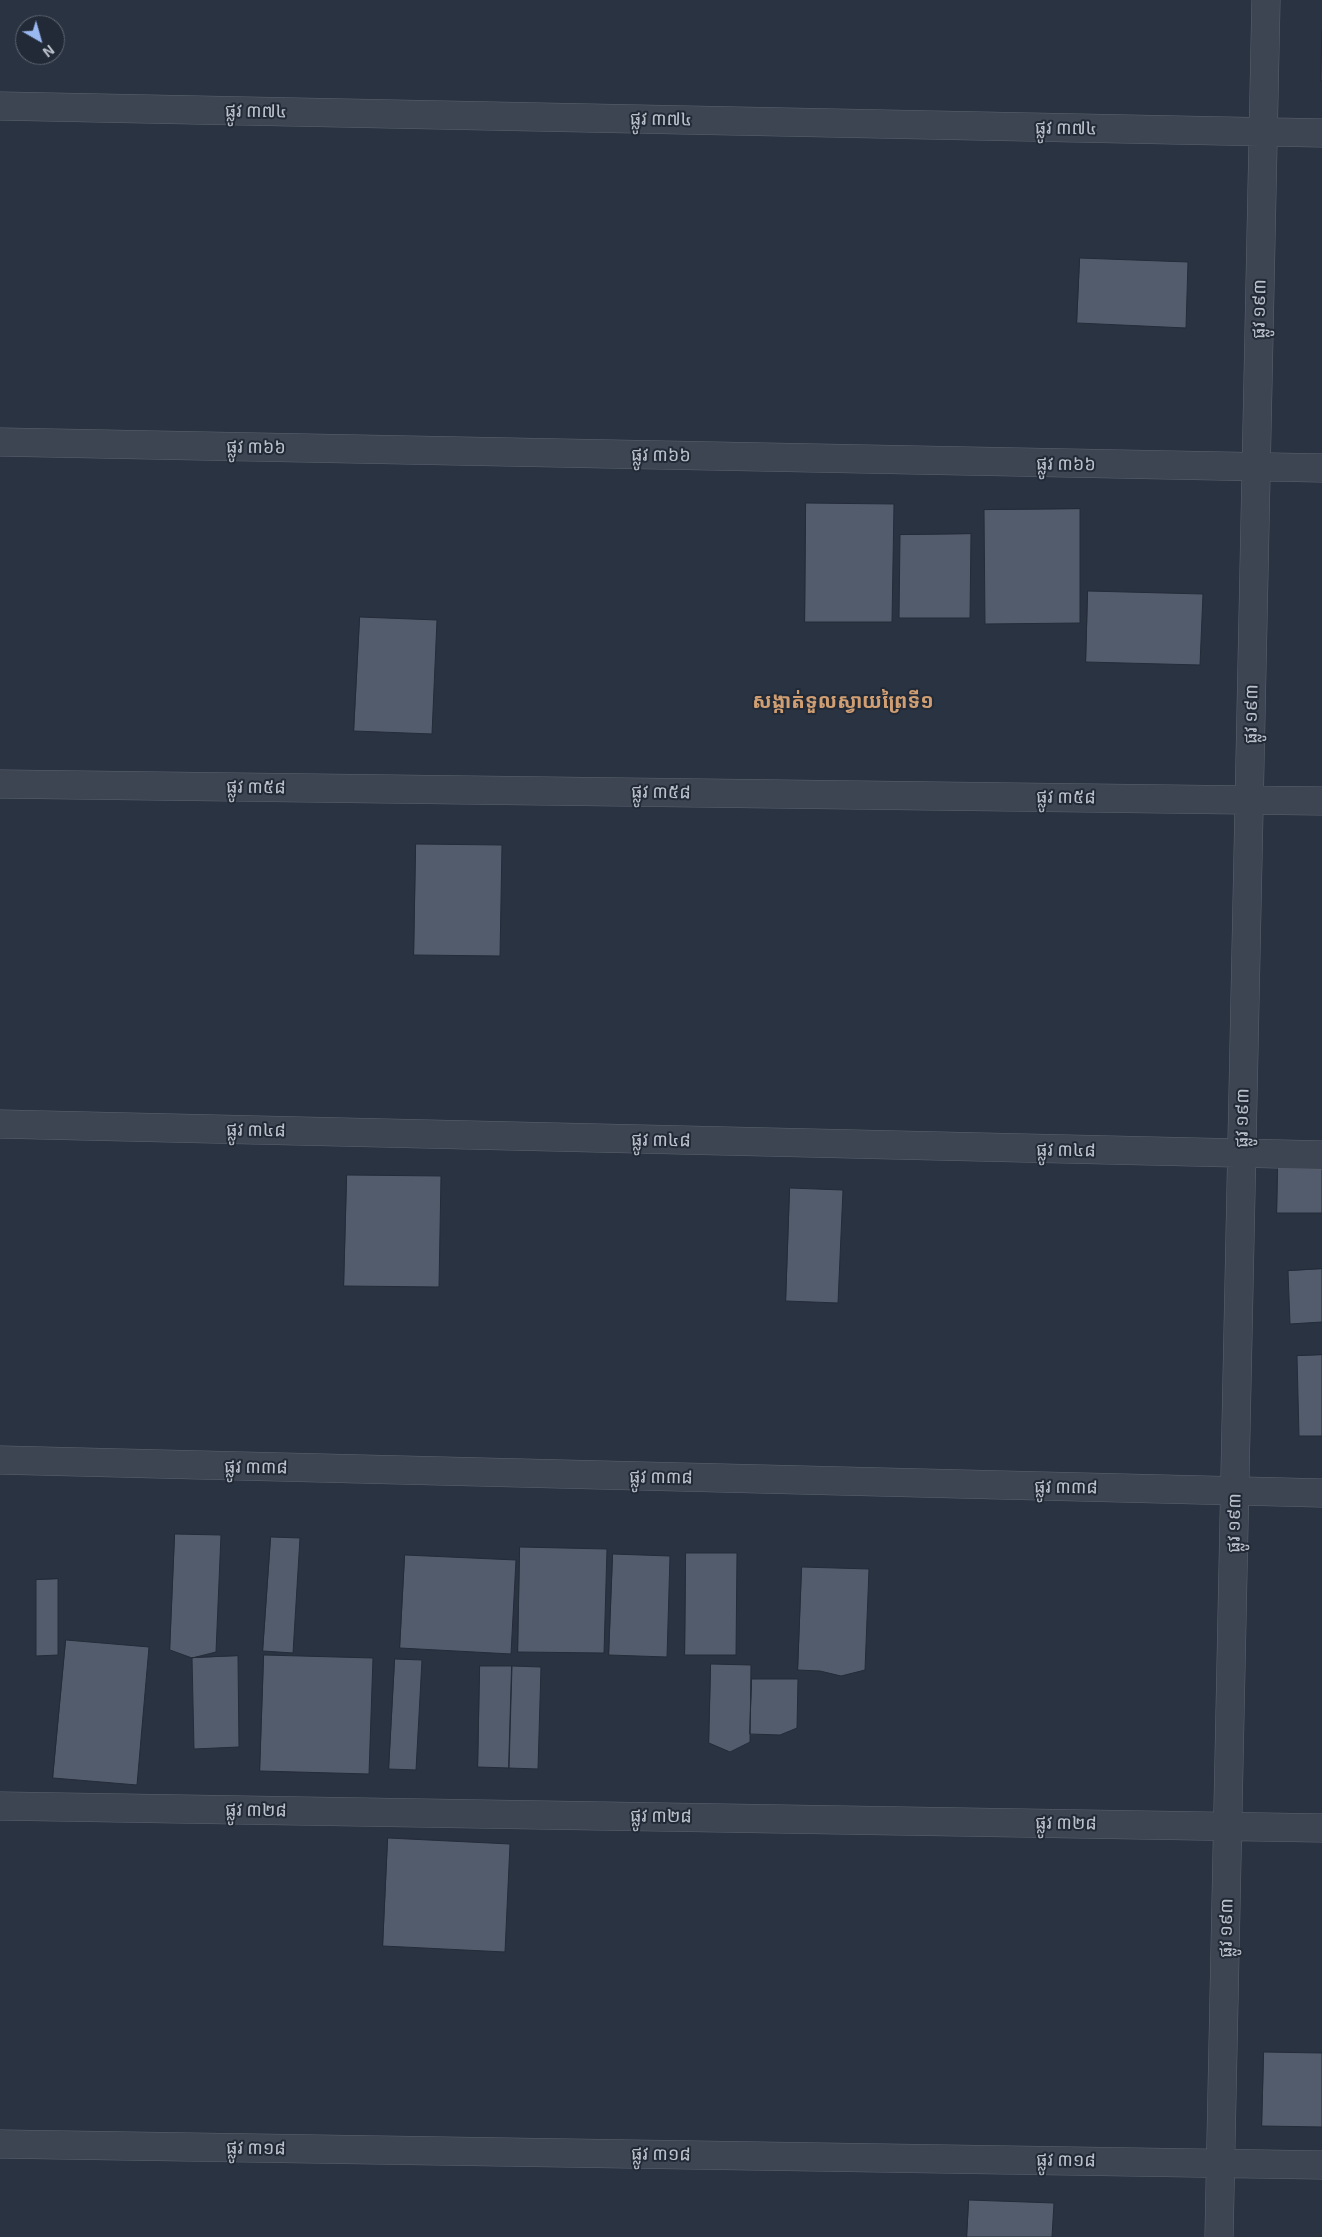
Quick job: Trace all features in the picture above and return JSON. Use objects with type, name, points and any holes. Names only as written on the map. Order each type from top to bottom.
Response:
[{"type":"street","name":"ផ្លូវ ១៩៣","points":[[1219,2237],[1266,0]]},
{"type":"street","name":"ផ្លូវ ៣៧៤","points":[[0,106],[1322,133]]},
{"type":"street","name":"ផ្លូវ ៣៦៦","points":[[0,442],[1322,468]]},
{"type":"street","name":"ផ្លូវ ៣៥៨","points":[[0,784],[1322,801]]},
{"type":"street","name":"ផ្លូវ ៣៤៨","points":[[0,1124],[1322,1155]]},
{"type":"street","name":"ផ្លូវ ៣៣៨","points":[[0,1460],[1322,1493]]},
{"type":"street","name":"ផ្លូវ ៣២៨","points":[[0,1806],[1322,1828]]},
{"type":"street","name":"ផ្លូវ ៣១៨","points":[[0,2144],[1322,2165]]},
{"type":"building","points":[[1322,31],[1322,81],[1321,81]]},
{"type":"building","points":[[1080,258],[1188,262],[1186,328],[1077,323]]},
{"type":"building","points":[[806,503],[894,504],[892,622],[805,622]]},
{"type":"building","points":[[1080,509],[1080,623],[985,624],[984,510]]},
{"type":"building","points":[[971,534],[970,618],[899,618],[900,535]]},
{"type":"building","points":[[1088,591],[1203,594],[1200,665],[1086,662]]},
{"type":"building","points":[[360,617],[437,620],[432,734],[354,731]]},
{"type":"building","points":[[416,844],[502,845],[500,956],[414,955]]},
{"type":"building","points":[[1278,1164],[1322,1164],[1322,1213],[1277,1213]]},
{"type":"building","points":[[347,1175],[441,1176],[439,1287],[344,1286]]},
{"type":"building","points":[[790,1188],[843,1190],[838,1303],[786,1301]]},
{"type":"building","points":[[1322,1269],[1322,1322],[1290,1324],[1288,1271]]},
{"type":"building","points":[[1322,1355],[1322,1436],[1299,1436],[1297,1356]]},
{"type":"building","points":[[175,1534],[221,1535],[216,1652],[192,1658],[170,1650]]},
{"type":"building","points":[[271,1537],[300,1538],[293,1653],[263,1651]]},
{"type":"building","points":[[520,1547],[607,1549],[604,1653],[518,1652]]},
{"type":"building","points":[[686,1553],[737,1553],[736,1655],[685,1655]]},
{"type":"building","points":[[613,1554],[670,1556],[667,1657],[609,1655]]},
{"type":"building","points":[[405,1555],[516,1560],[511,1654],[400,1648]]},
{"type":"building","points":[[802,1567],[869,1569],[865,1670],[841,1676],[820,1671],[798,1670]]},
{"type":"building","points":[[58,1579],[58,1655],[36,1656],[36,1580]]},
{"type":"building","points":[[66,1640],[149,1647],[137,1785],[53,1778]]},
{"type":"building","points":[[264,1655],[373,1658],[369,1774],[260,1771]]},
{"type":"building","points":[[238,1656],[239,1747],[194,1749],[192,1658]]},
{"type":"building","points":[[395,1659],[422,1660],[416,1770],[389,1769]]},
{"type":"building","points":[[711,1664],[751,1665],[750,1742],[730,1752],[709,1743]]},
{"type":"building","points":[[480,1666],[512,1666],[509,1768],[478,1767]]},
{"type":"building","points":[[512,1666],[541,1667],[538,1769],[509,1768]]},
{"type":"building","points":[[752,1679],[798,1679],[797,1728],[780,1735],[750,1734]]},
{"type":"building","points":[[388,1838],[510,1844],[505,1952],[383,1946]]},
{"type":"building","points":[[1264,2052],[1322,2053],[1322,2127],[1262,2126]]},
{"type":"building","points":[[969,2200],[1054,2203],[1052,2237],[967,2237]]},
{"type":"district","name":"សង្កាត់ទួលស្វាយព្រៃទី១","points":[[843,701]]}]
